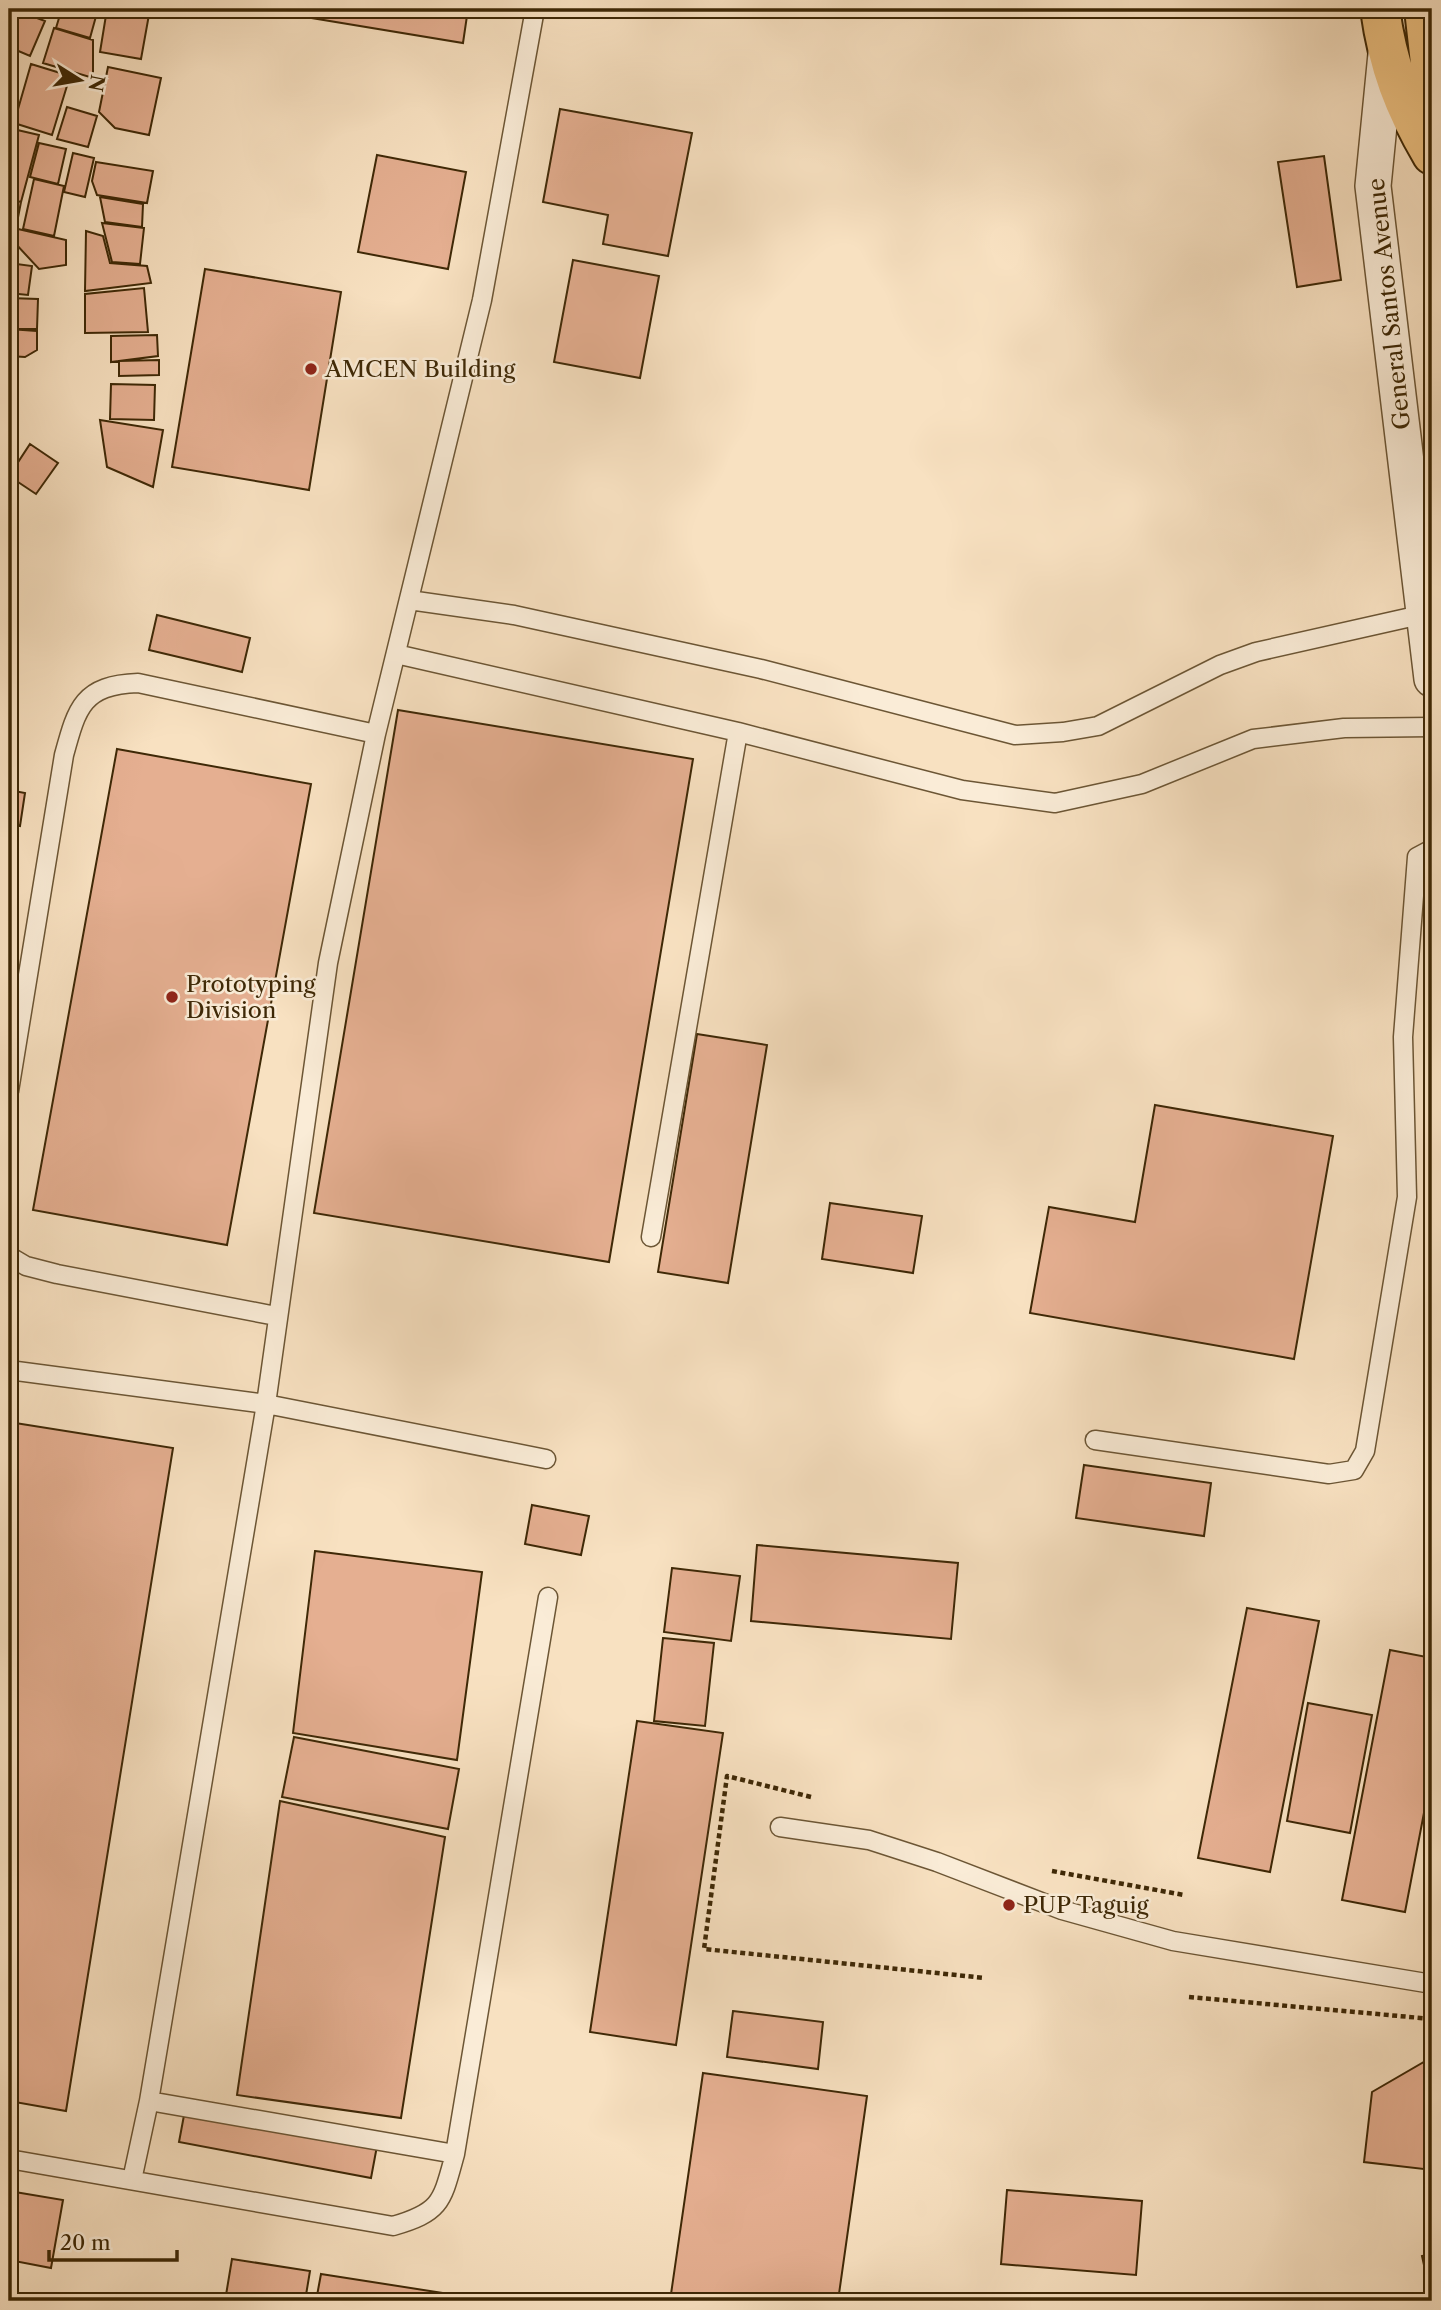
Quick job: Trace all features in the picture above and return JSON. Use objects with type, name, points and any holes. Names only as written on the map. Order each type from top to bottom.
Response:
[{"type":"main road","points":[[1380,9],[1386,54],[1413,123],[1432,155]]},
{"type":"main road","points":[[1424,9],[1432,80]]},
{"type":"street","name":"General Santos Avenue","points":[[1386,54],[1373,186],[1428,614],[1432,679]]},
{"type":"lane","points":[[132,2180],[149,2101],[266,1404],[276,1316],[328,963],[376,734],[482,300],[535,9]]},
{"type":"lane","points":[[409,600],[514,615],[761,669],[1015,735],[1063,732],[1098,726],[1220,664],[1256,652],[1428,614]]},
{"type":"lane","points":[[396,654],[738,732],[962,790],[1055,803],[1142,784],[1253,739],[1344,728],[1432,727]]},
{"type":"lane","points":[[9,1091],[64,755],[73,721],[86,698],[99,688],[138,683],[376,734]]},
{"type":"lane","points":[[652,1237],[738,732]]},
{"type":"lane","points":[[1095,1440],[1329,1474],[1354,1470],[1365,1451],[1407,1198],[1403,1037],[1418,857],[1432,849]]},
{"type":"lane","points":[[9,1256],[26,1266],[57,1275],[276,1316]]},
{"type":"lane","points":[[9,1370],[266,1404],[546,1459]]},
{"type":"lane","points":[[9,2159],[393,2226],[417,2219],[436,2207],[446,2188],[455,2154],[548,1597]]},
{"type":"lane","points":[[780,1827],[869,1840],[937,1862],[1062,1910],[1173,1941],[1432,1984]]},
{"type":"lane","points":[[149,2101],[455,2154]]},
{"type":"path","points":[[704,1950],[985,1978]]},
{"type":"path","points":[[1189,1997],[1432,2018]]},
{"type":"building","points":[[13,9],[45,21],[30,56],[9,47],[9,20]]},
{"type":"building","points":[[37,9],[98,9],[90,38],[56,28],[59,18],[36,12]]},
{"type":"building","points":[[107,9],[150,9],[141,59],[100,52]]},
{"type":"building","points":[[257,9],[468,9],[463,43]]},
{"type":"building","points":[[54,28],[93,40],[93,78],[43,63]]},
{"type":"building","points":[[31,64],[70,76],[52,135],[14,123]]},
{"type":"building","points":[[108,67],[161,78],[149,135],[115,128],[99,112]]},
{"type":"building","points":[[67,107],[97,116],[88,147],[57,139]]},
{"type":"building","points":[[560,109],[692,133],[668,256],[603,244],[608,215],[543,202]]},
{"type":"building","points":[[13,129],[39,135],[21,202],[9,199],[9,140]]},
{"type":"building","points":[[39,143],[66,149],[58,184],[30,177]]},
{"type":"building","points":[[73,153],[94,158],[85,197],[64,192]]},
{"type":"building","points":[[377,155],[466,172],[448,269],[358,252]]},
{"type":"building","points":[[1324,156],[1341,280],[1297,287],[1278,162]]},
{"type":"building","points":[[96,162],[153,171],[147,203],[97,195],[92,181]]},
{"type":"building","points":[[34,179],[64,186],[54,236],[23,229]]},
{"type":"building","points":[[100,197],[143,204],[142,227],[105,222]]},
{"type":"building","points":[[9,199],[21,202],[14,238],[9,237]]},
{"type":"building","points":[[102,223],[144,228],[140,264],[112,262]]},
{"type":"building","points":[[18,229],[66,240],[66,265],[39,269],[14,242]]},
{"type":"building","points":[[86,231],[103,236],[110,263],[147,266],[151,283],[85,291]]},
{"type":"building","points":[[573,260],[659,276],[640,378],[554,362]]},
{"type":"building","points":[[9,263],[32,266],[28,295],[9,293]]},
{"type":"building","points":[[205,269],[341,292],[309,490],[172,467]]},
{"type":"building","points":[[144,288],[148,332],[85,333],[85,294]]},
{"type":"building","points":[[9,298],[38,299],[37,329],[9,329]]},
{"type":"building","points":[[9,329],[37,331],[37,350],[25,357],[9,356]]},
{"type":"building","points":[[157,335],[158,356],[111,362],[111,336]]},
{"type":"building","points":[[159,360],[159,375],[119,376],[119,361]]},
{"type":"building","points":[[111,384],[155,385],[154,420],[110,419]]},
{"type":"building","points":[[100,420],[163,430],[153,487],[107,467]]},
{"type":"building","points":[[30,444],[58,463],[36,494],[9,476]]},
{"type":"building","points":[[157,615],[250,638],[242,672],[149,650]]},
{"type":"building","points":[[398,710],[693,759],[609,1262],[314,1213]]},
{"type":"building","name":"Prototyping Division","points":[[117,749],[311,784],[227,1245],[33,1210]]},
{"type":"building","points":[[9,790],[25,793],[20,826],[9,824]]},
{"type":"building","points":[[9,830],[17,831],[14,858],[9,857]]},
{"type":"building","points":[[697,1034],[767,1045],[728,1283],[658,1272]]},
{"type":"building","points":[[1155,1105],[1333,1136],[1294,1359],[1030,1313],[1049,1207],[1135,1222]]},
{"type":"building","points":[[830,1203],[922,1216],[913,1273],[822,1259]]},
{"type":"building","points":[[9,1422],[173,1448],[66,2111],[9,2101]]},
{"type":"building","points":[[1084,1465],[1211,1483],[1204,1536],[1076,1518]]},
{"type":"building","points":[[532,1505],[589,1516],[581,1555],[525,1544]]},
{"type":"building","points":[[757,1545],[958,1563],[951,1639],[751,1621]]},
{"type":"building","points":[[315,1551],[482,1572],[457,1760],[293,1733]]},
{"type":"building","points":[[672,1568],[740,1576],[731,1641],[664,1632]]},
{"type":"building","points":[[1247,1608],[1319,1621],[1270,1872],[1198,1858]]},
{"type":"building","points":[[663,1638],[714,1643],[705,1726],[654,1721]]},
{"type":"building","points":[[1390,1650],[1432,1658],[1432,1771],[1405,1912],[1342,1900]]},
{"type":"building","points":[[1308,1703],[1372,1715],[1350,1833],[1287,1821]]},
{"type":"building","points":[[637,1721],[723,1733],[676,2045],[590,2032]]},
{"type":"building","points":[[294,1737],[459,1769],[448,1829],[282,1797]]},
{"type":"building","points":[[280,1801],[445,1837],[401,2118],[237,2095]]},
{"type":"building","points":[[733,2011],[823,2022],[818,2069],[727,2057]]},
{"type":"building","points":[[1429,2059],[1432,2062],[1432,2170],[1364,2162],[1372,2092]]},
{"type":"building","points":[[703,2073],[867,2096],[838,2301],[670,2301]]},
{"type":"building","points":[[185,2110],[377,2146],[371,2178],[179,2142]]},
{"type":"building","points":[[1007,2190],[1142,2201],[1136,2275],[1001,2264]]},
{"type":"building","points":[[9,2191],[63,2200],[51,2268],[9,2260]]},
{"type":"building","points":[[1432,2254],[1432,2301],[1422,2256]]},
{"type":"building","points":[[232,2259],[310,2271],[305,2301],[225,2301]]},
{"type":"building","points":[[321,2274],[494,2301],[316,2301]]},
{"type":"place","name":"AMCEN Building","points":[[311,369]]},
{"type":"place","name":"Prototyping Division","points":[[172,997]]},
{"type":"place","name":"PUP Taguig","points":[[1009,1905]]}]
